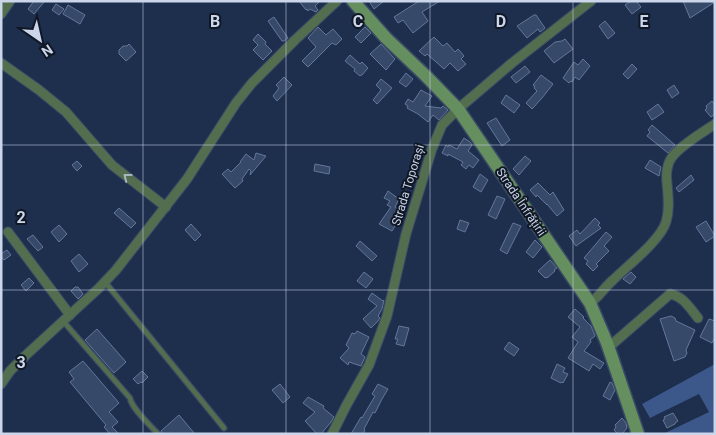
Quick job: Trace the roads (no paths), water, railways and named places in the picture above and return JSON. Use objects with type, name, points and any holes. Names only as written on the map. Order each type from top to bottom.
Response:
[{"type":"main road","name":"Strada Înfrățirii","points":[[353,1],[386,38],[458,109],[590,303],[609,347],[638,434]]},
{"type":"street","points":[[1,14],[10,1]]},
{"type":"street","points":[[1,384],[10,371],[25,356],[116,270],[166,207],[201,158],[236,103],[252,83],[337,1]]},
{"type":"street","name":"Strada Toporași","points":[[332,434],[369,365],[384,324],[406,234],[432,149],[442,125],[512,63],[591,1]]},
{"type":"street","points":[[3,68],[39,90],[66,112],[112,165],[166,207]]},
{"type":"street","points":[[590,303],[662,230],[669,211],[666,175],[672,158],[684,146],[715,124]]},
{"type":"street","points":[[8,232],[66,318]]},
{"type":"street","points":[[609,347],[670,294],[681,298],[698,318]]},
{"type":"lane","points":[[104,282],[224,428]]},
{"type":"lane","points":[[66,318],[130,398],[134,407],[158,434]]}]
